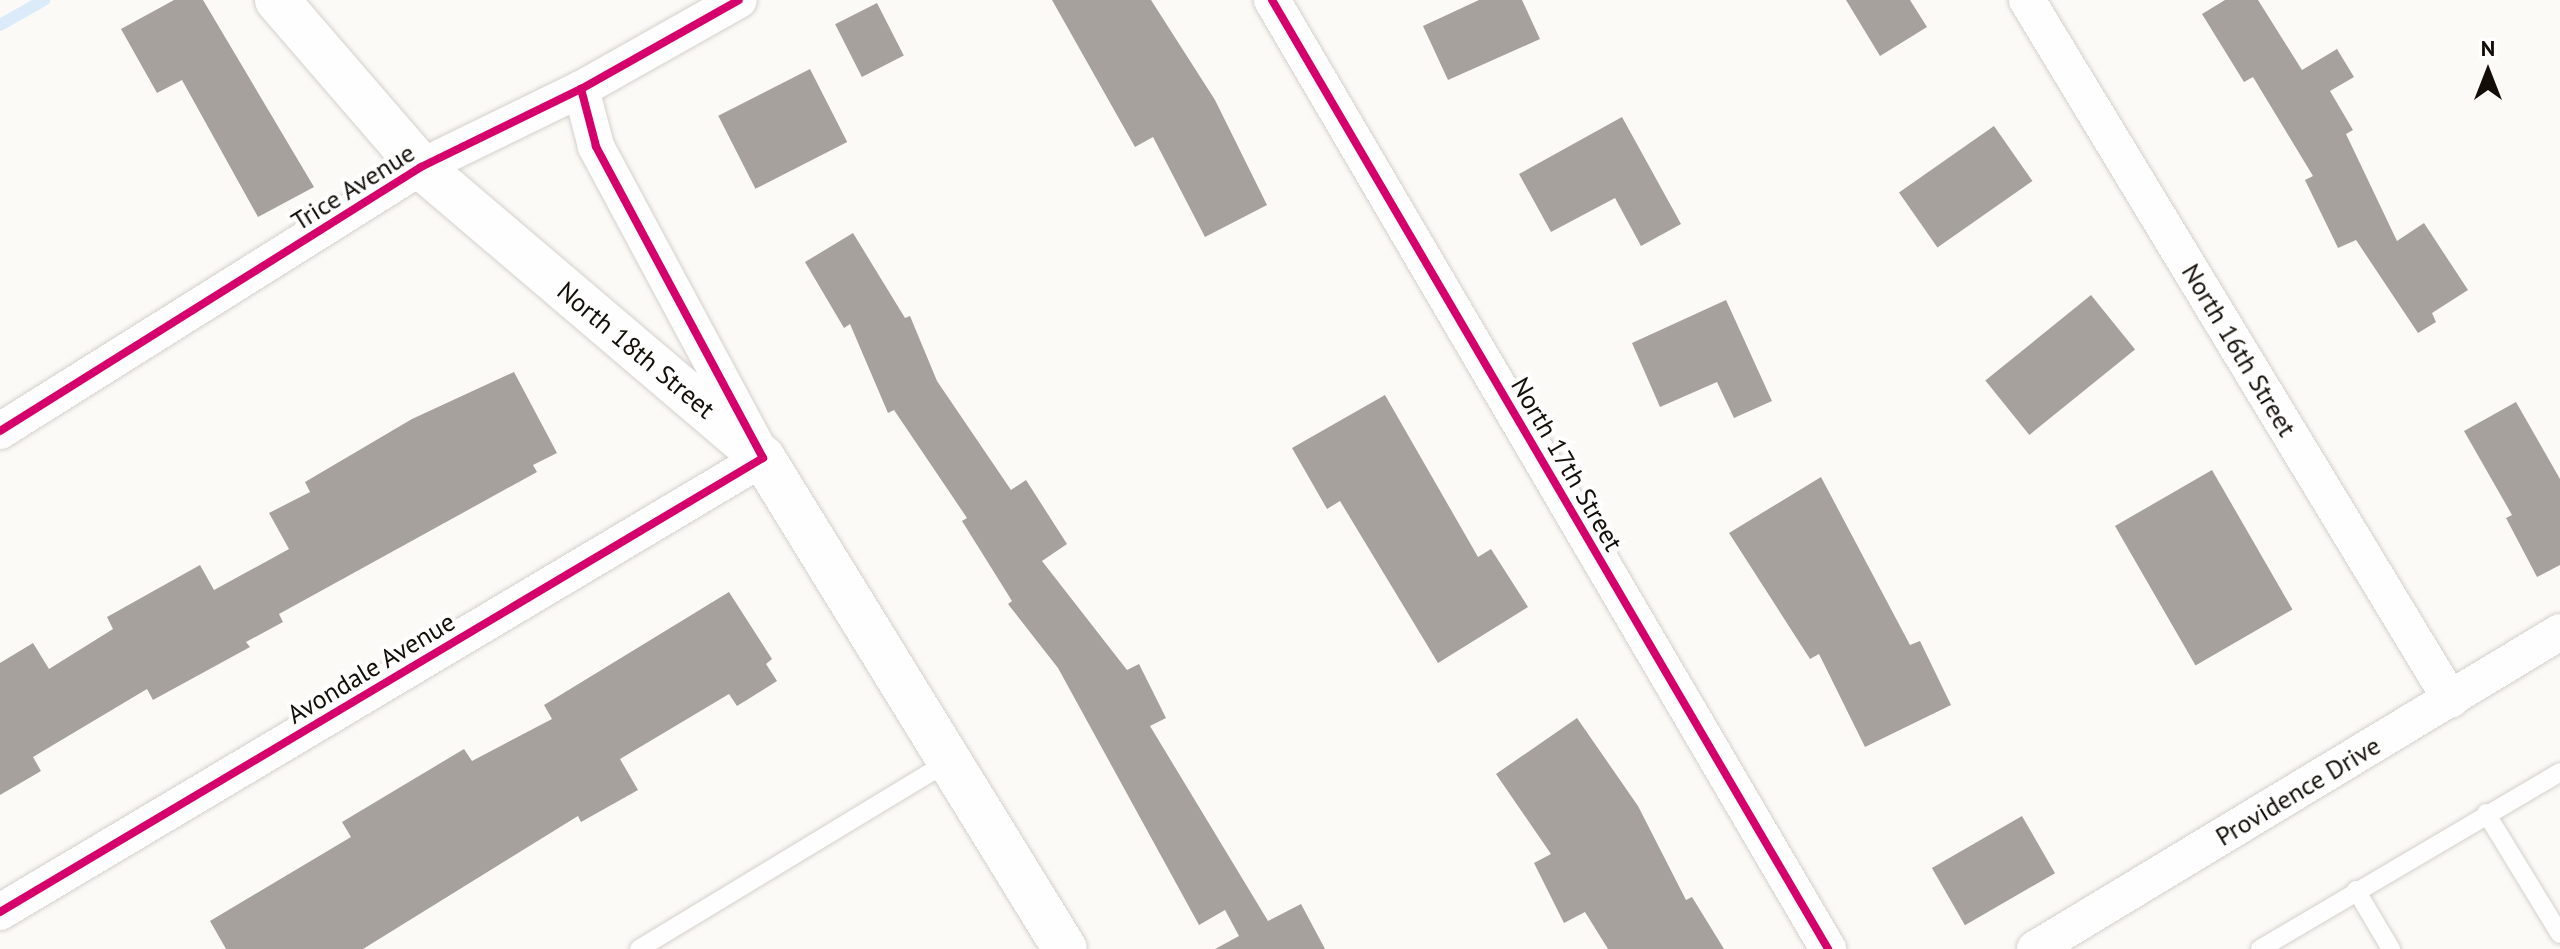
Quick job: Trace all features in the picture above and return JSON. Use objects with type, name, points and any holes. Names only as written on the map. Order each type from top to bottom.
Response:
[{"type":"main road","name":"North 18th Street","points":[[277,0],[421,167],[763,458],[1065,949]]},
{"type":"street","name":"Trice Avenue","points":[[0,431],[421,167],[581,89],[739,0]]},
{"type":"street","name":"North 17th Street","points":[[1272,0],[1828,949]]},
{"type":"street","name":"North 16th Street","points":[[2027,0],[2451,700]]},
{"type":"street","points":[[581,89],[596,146],[763,458]]},
{"type":"street","name":"Avondale Avenue","points":[[0,912],[763,458]]},
{"type":"street","name":"Providence Drive","points":[[2035,949],[2560,632]]},
{"type":"lane","points":[[639,949],[949,761]]},
{"type":"lane","points":[[2260,949],[2560,772]]},
{"type":"lane","points":[[2486,813],[2560,934]]},
{"type":"lane","points":[[2356,890],[2391,949]]},
{"type":"building","points":[[174,0],[203,0],[314,187],[258,217],[182,80],[157,93],[121,29]]},
{"type":"building","points":[[1052,0],[1151,0],[1215,100],[1267,205],[1205,237],[1153,137],[1135,147]]},
{"type":"building","points":[[1479,0],[1522,0],[1540,39],[1448,80],[1423,26]]},
{"type":"building","points":[[1846,0],[1910,0],[1927,27],[1880,56]]},
{"type":"building","points":[[2225,0],[2258,0],[2302,70],[2337,49],[2354,77],[2330,91],[2353,130],[2346,134],[2397,241],[2424,223],[2468,290],[2432,313],[2436,322],[2418,333],[2356,240],[2338,248],[2305,180],[2313,176],[2253,77],[2244,82],[2202,14]]},
{"type":"building","points":[[877,3],[904,56],[862,77],[835,24]]},
{"type":"building","points":[[810,69],[847,142],[755,189],[718,116]]},
{"type":"building","points":[[1622,117],[1681,224],[1641,246],[1615,198],[1551,232],[1519,174]]},
{"type":"building","points":[[1994,126],[2032,181],[1937,247],[1899,193]]},
{"type":"building","points":[[853,233],[905,318],[910,316],[937,381],[1011,490],[1026,480],[1067,544],[1042,561],[1127,670],[1139,664],[1166,718],[1150,726],[1268,921],[1301,904],[1325,949],[1215,949],[1239,936],[1225,910],[1199,925],[1058,668],[1008,604],[1012,601],[962,521],[967,518],[894,410],[888,413],[850,324],[844,328],[805,262]]},
{"type":"building","points":[[2091,295],[2135,349],[2029,435],[1985,381]]},
{"type":"building","points":[[1726,300],[1772,401],[1734,418],[1717,382],[1660,407],[1632,343]]},
{"type":"building","points":[[514,372],[557,453],[533,465],[537,472],[279,614],[283,622],[246,642],[250,647],[153,700],[147,689],[33,757],[41,771],[0,795],[0,663],[33,643],[49,669],[113,629],[107,617],[200,565],[214,590],[289,549],[269,513],[310,492],[305,482],[412,419]]},
{"type":"building","points":[[1385,395],[1478,557],[1491,549],[1528,607],[1438,663],[1340,501],[1327,509],[1292,448]]},
{"type":"building","points":[[2516,402],[2560,479],[2560,565],[2537,577],[2506,518],[2512,515],[2464,431]]},
{"type":"building","points":[[2212,470],[2292,609],[2196,665],[2115,526]]},
{"type":"building","points":[[1821,477],[1910,645],[1920,641],[1951,705],[1865,747],[1819,654],[1810,659],[1729,533]]},
{"type":"building","points":[[729,592],[772,659],[766,664],[777,681],[737,706],[729,694],[620,759],[638,790],[581,822],[578,816],[363,949],[226,949],[210,921],[351,837],[342,822],[464,749],[472,761],[552,719],[544,705]]},
{"type":"building","points":[[1577,718],[1638,806],[1686,900],[1692,897],[1724,949],[1608,949],[1585,912],[1564,923],[1534,863],[1551,854],[1496,774]]},
{"type":"building","points":[[2022,816],[2055,873],[1965,925],[1932,868]]},
{"type":"waterway","points":[[0,25],[44,0]]},
{"type":"cycle path","points":[[0,431],[421,167],[581,89],[739,0]]},
{"type":"cycle path","points":[[1272,0],[1828,949]]},
{"type":"cycle path","points":[[0,912],[763,458],[596,146],[581,89]]}]
